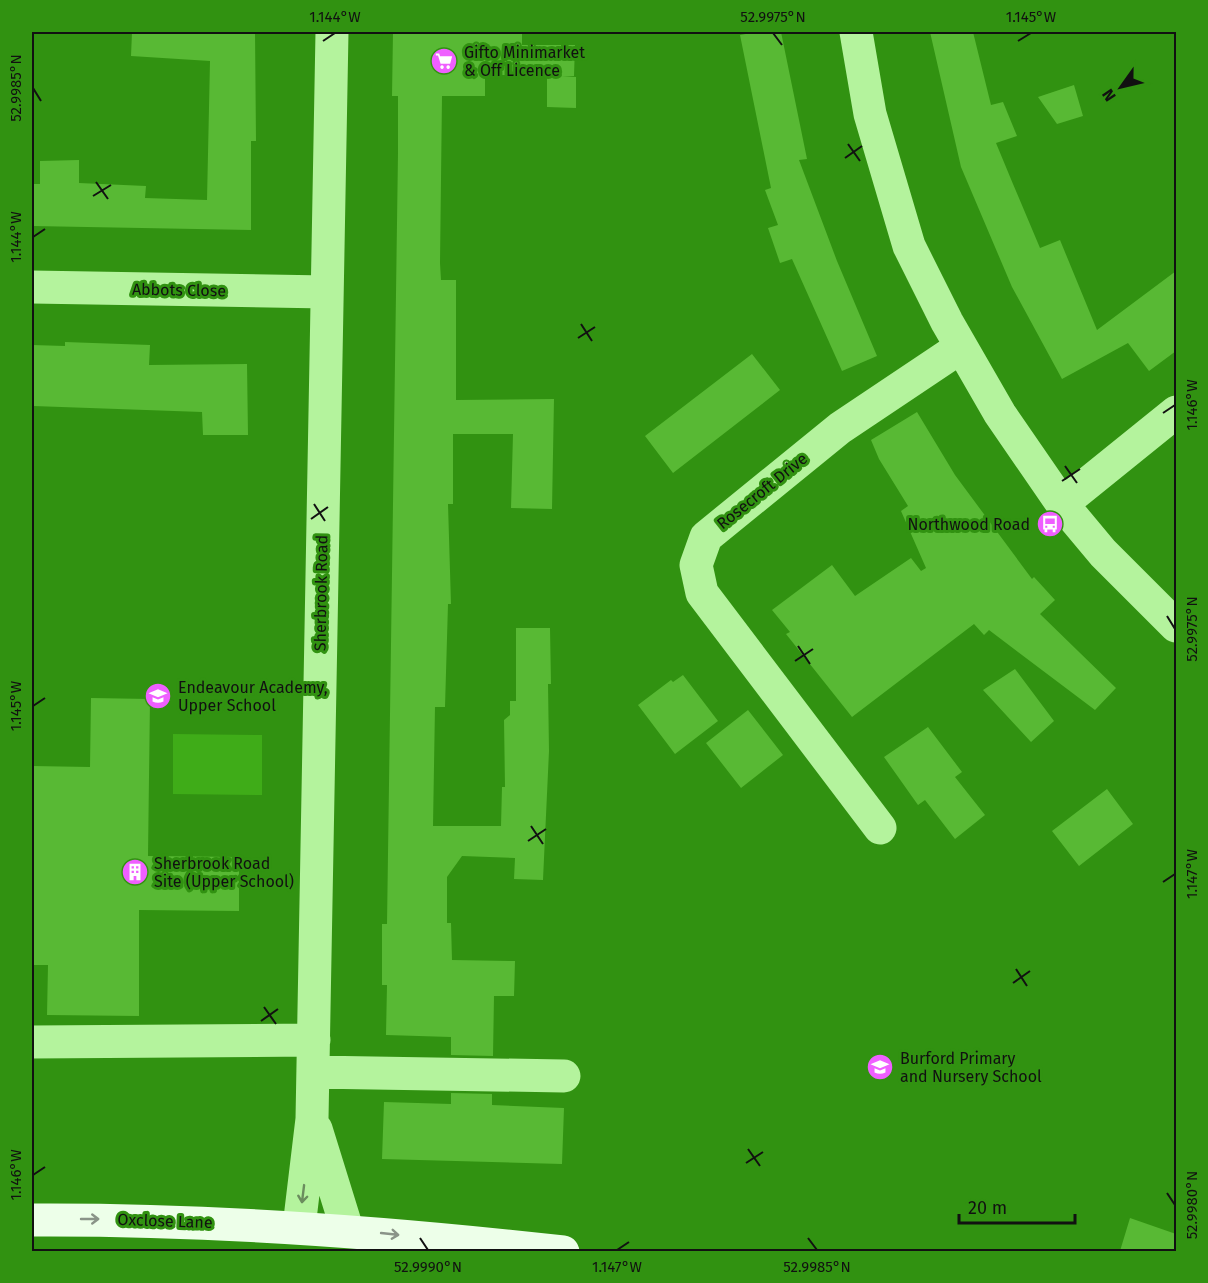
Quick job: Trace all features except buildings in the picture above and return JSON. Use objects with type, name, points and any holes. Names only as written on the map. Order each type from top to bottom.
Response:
[{"type":"main road","name":"Oxclose Lane","points":[[32,1220],[120,1219],[292,1239],[347,1229],[563,1251]]},
{"type":"street","name":"Sherbrook Road","points":[[292,1239],[312,1119],[332,32]]},
{"type":"street","points":[[856,32],[870,114],[909,246],[961,347],[1000,414],[1062,504],[1103,553],[1176,626]]},
{"type":"street","name":"Abbots Close","points":[[32,287],[327,292]]},
{"type":"street","name":"Rosecroft Drive","points":[[880,828],[702,593],[696,565],[706,537],[840,428],[961,347]]},
{"type":"street","points":[[1062,504],[1176,412]]},
{"type":"street","points":[[32,1042],[314,1040]]},
{"type":"street","points":[[313,1072],[564,1076]]},
{"type":"street","name":"Sherbrook Road","points":[[312,1119],[347,1229]]},
{"type":"green space","points":[[173,734],[262,735],[262,795],[173,794]]},
{"type":"place","name":"Gifto Minimarket & Off Licence","points":[[444,61]]},
{"type":"place","name":"Northwood Road","points":[[1050,524]]},
{"type":"place","name":"Endeavour Academy, Upper School","points":[[158,696]]},
{"type":"place","name":"Sherbrook Road Site (Upper School)","points":[[135,872]]},
{"type":"place","name":"Burford Primary and Nursery School","points":[[880,1067]]}]
